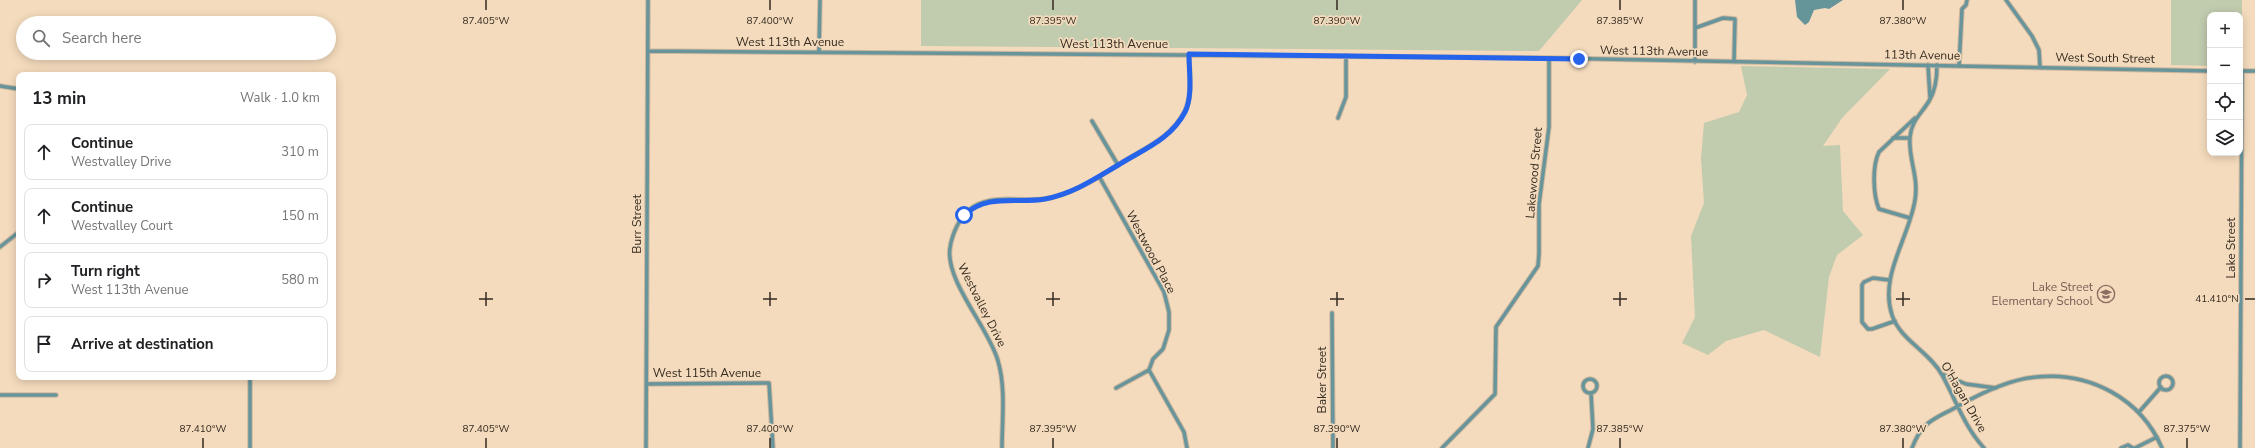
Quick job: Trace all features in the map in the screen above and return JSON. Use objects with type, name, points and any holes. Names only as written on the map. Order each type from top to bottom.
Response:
[{"type":"street","name":"Burr Street","points":[[646,448],[649,51],[648,0]]},
{"type":"street","points":[[819,52],[820,0]]},
{"type":"street","points":[[1695,0],[1695,62]]},
{"type":"street","points":[[1959,66],[1962,9],[1966,5],[1967,0]]},
{"type":"street","points":[[2006,0],[2032,36],[2040,50],[2040,67]]},
{"type":"street","points":[[1695,28],[1723,18],[1735,19],[1734,62]]},
{"type":"street","name":"West 113th Avenue","points":[[649,51],[1550,58],[1844,65]]},
{"type":"street","name":"Westvalley Drive","points":[[1002,448],[1002,385],[999,363],[992,344],[950,265],[950,249],[955,230],[964,215],[973,207],[999,199],[1044,199],[1062,194],[1100,178],[1118,165],[1156,144],[1173,129],[1186,110],[1190,87],[1189,54]]},
{"type":"street","points":[[1338,118],[1346,98],[1346,56]]},
{"type":"street","name":"Lakewood Street","points":[[1442,448],[1495,394],[1496,327],[1538,266],[1540,254],[1539,204],[1549,127],[1550,58]]},
{"type":"street","name":"113th Avenue","points":[[1844,65],[1999,66]]},
{"type":"street","points":[[1928,65],[1930,98]]},
{"type":"street","name":"O'Hagan Drive","points":[[1937,66],[1937,76],[1930,98],[1912,124],[1909,138],[1917,179],[1915,201],[1889,280],[1889,302],[1895,321],[1912,343],[1930,358],[1942,374],[1972,435],[1984,448]]},
{"type":"street","name":"West South Street","points":[[1999,66],[2207,71]]},
{"type":"street","points":[[2243,71],[2255,71]]},
{"type":"street","name":"Lake Street","points":[[2240,448],[2241,84]]},
{"type":"street","points":[[0,86],[16,89]]},
{"type":"street","name":"O'Hagan Drive","points":[[1910,218],[1878,209],[1876,202],[1876,158],[1919,113]]},
{"type":"street","points":[[1092,121],[1118,165]]},
{"type":"street","points":[[1894,138],[1909,138]]},
{"type":"street","name":"Westwood Place","points":[[1100,178],[1164,292],[1169,312],[1169,330],[1163,348],[1154,359],[1149,370]]},
{"type":"street","points":[[0,247],[16,234]]},
{"type":"street","points":[[1889,280],[1873,278],[1864,282],[1862,285],[1862,322],[1868,329],[1872,329],[1895,321]]},
{"type":"street","name":"Baker Street","points":[[1332,313],[1333,448]]},
{"type":"street","points":[[1116,388],[1149,370],[1184,432],[1187,448]]},
{"type":"street","points":[[1942,374],[1966,384],[1997,388]]},
{"type":"street","points":[[1912,448],[1923,427],[1940,414],[1957,407],[1980,394],[2035,377],[2057,376],[2081,379],[2101,385],[2117,394],[2138,412],[2157,437],[2162,448]]},
{"type":"street","points":[[250,380],[250,448]]},
{"type":"street","name":"West 115th Avenue","points":[[646,384],[769,383],[773,448]]},
{"type":"street","points":[[2138,412],[2161,387]]},
{"type":"street","points":[[1588,448],[1593,429],[1591,393]]},
{"type":"street","points":[[0,395],[56,395]]},
{"type":"street","points":[[2121,448],[2128,444],[2134,448],[2157,437]]},
{"type":"green space","points":[[921,0],[1582,0],[1539,51],[921,46]]},
{"type":"green space","points":[[2171,0],[2242,0],[2242,12],[2207,12],[2207,66],[2171,65]]},
{"type":"green space","points":[[1741,66],[1890,69],[1842,118],[1823,146],[1840,145],[1843,211],[1863,235],[1837,255],[1829,277],[1820,357],[1764,330],[1726,341],[1708,355],[1682,343],[1695,317],[1691,236],[1704,203],[1701,159],[1704,123],[1739,112],[1747,95]]},
{"type":"water","points":[[1795,0],[1843,0],[1829,9],[1825,8],[1814,10],[1809,22],[1805,25],[1797,17]]},
{"type":"place","name":"Lake Street Elementary School","points":[[2106,294]]},
{"type":"route","points":[[964,215],[973,207],[999,199],[1044,199],[1062,194],[1100,178],[1118,165],[1156,144],[1173,129],[1186,110],[1190,87],[1189,54],[1579,59]]}]
